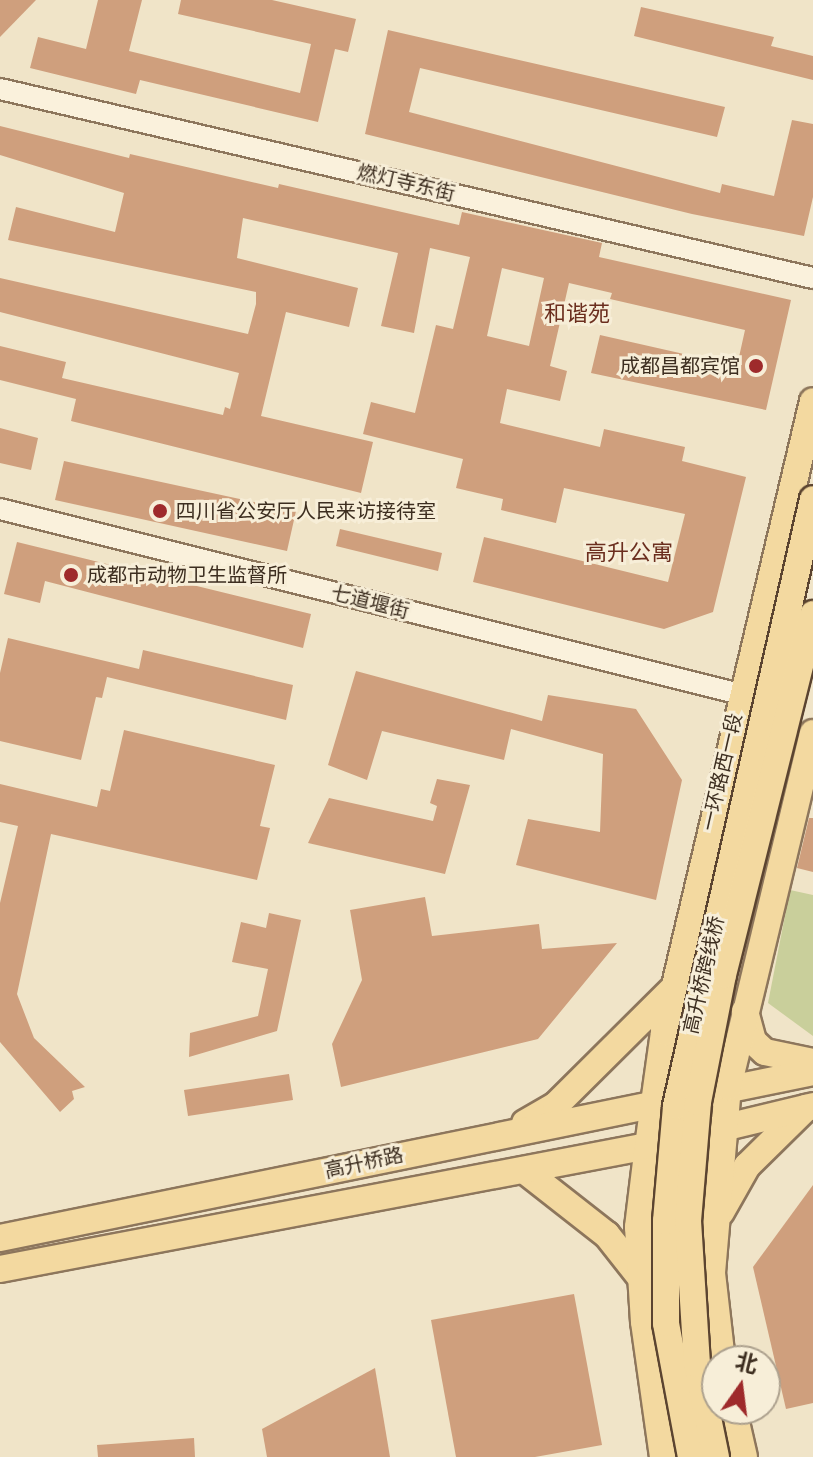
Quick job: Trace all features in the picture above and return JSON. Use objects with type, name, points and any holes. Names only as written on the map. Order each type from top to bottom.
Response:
[{"type":"main road","name":"一环路西一段","points":[[663,1457],[641,1278],[638,1227],[648,1146],[673,989],[740,694],[813,401]]},
{"type":"main road","name":"高升桥跨线桥","points":[[691,1457],[666,1323],[666,1221],[676,1106],[813,499]]},
{"type":"main road","name":"高升桥跨线桥","points":[[716,1457],[697,1364],[688,1221],[698,1102],[723,975],[813,614]]},
{"type":"main road","points":[[719,1345],[714,1313],[715,1226],[728,1087],[813,733]]},
{"type":"main road","points":[[510,1133],[556,1105],[673,989]]},
{"type":"main road","points":[[745,1010],[753,1041],[765,1052],[813,1062]]},
{"type":"main road","name":"高升桥路","points":[[0,1238],[813,1072]]},
{"type":"main road","points":[[715,1226],[747,1166],[810,1107]]},
{"type":"main road","name":"高升桥路","points":[[0,1269],[648,1146],[810,1107]]},
{"type":"main road","points":[[524,1170],[607,1235],[641,1278]]},
{"type":"main road","points":[[737,1425],[744,1457]]},
{"type":"street","name":"燃灯寺东街","points":[[0,89],[813,278]]},
{"type":"street","name":"七道堰街","points":[[0,509],[740,694]]},
{"type":"green space","points":[[790,890],[813,895],[813,1036],[768,1003]]},
{"type":"building","points":[[0,0],[36,0],[0,37]]},
{"type":"building","points":[[98,0],[142,0],[129,51],[300,93],[311,44],[178,14],[181,0],[272,0],[356,19],[348,52],[335,49],[318,122],[140,80],[136,94],[30,68],[38,37],[86,49]]},
{"type":"building","points":[[641,7],[774,37],[771,46],[813,56],[813,80],[634,36]]},
{"type":"building","points":[[388,30],[725,107],[717,137],[420,68],[409,112],[720,193],[722,184],[774,196],[792,120],[813,124],[813,197],[804,236],[692,214],[365,134]]},
{"type":"building","points":[[0,126],[129,158],[130,154],[278,188],[279,184],[459,225],[462,212],[602,243],[599,257],[791,300],[766,410],[591,373],[600,335],[737,366],[745,330],[610,299],[612,293],[569,283],[550,366],[567,371],[560,401],[507,389],[500,423],[600,447],[604,429],[685,447],[682,461],[746,477],[713,612],[664,629],[473,582],[484,537],[668,582],[685,514],[564,488],[556,523],[501,510],[503,499],[456,488],[463,459],[363,434],[371,402],[415,413],[436,325],[453,329],[470,257],[430,248],[414,333],[381,326],[398,253],[243,218],[237,258],[358,288],[349,327],[286,312],[261,416],[373,442],[361,493],[71,421],[76,399],[0,380],[0,346],[66,362],[62,378],[223,415],[225,407],[230,409],[239,373],[0,312],[0,278],[248,334],[256,292],[8,240],[16,207],[115,232],[124,193],[0,155]],"holes":[[[502,268],[544,278],[529,346],[487,336]]]},
{"type":"building","points":[[0,428],[38,438],[31,470],[0,463]]},
{"type":"building","points":[[64,461],[296,511],[287,551],[55,500]]},
{"type":"building","points":[[340,529],[442,553],[438,571],[336,546]]},
{"type":"building","points":[[17,542],[311,614],[303,648],[45,581],[40,603],[4,594]]},
{"type":"building","points":[[8,638],[139,669],[143,650],[293,685],[286,720],[107,677],[102,698],[96,697],[81,760],[0,741],[0,673]]},
{"type":"building","points":[[356,671],[542,721],[548,695],[636,709],[682,780],[656,900],[516,865],[528,819],[600,832],[603,754],[511,729],[504,760],[382,731],[367,780],[328,765]]},
{"type":"building","points":[[124,730],[275,765],[260,826],[270,828],[257,880],[51,834],[17,994],[34,1038],[85,1087],[72,1091],[74,1099],[60,1112],[0,1042],[0,903],[18,826],[0,822],[0,784],[97,807],[101,789],[110,791]]},
{"type":"building","points":[[437,779],[470,785],[445,874],[308,843],[329,798],[433,821],[437,806],[430,803]]},
{"type":"building","points":[[809,818],[813,818],[813,872],[797,868]]},
{"type":"building","points":[[425,897],[432,936],[539,924],[542,949],[617,943],[538,1039],[341,1087],[332,1044],[362,980],[350,910]]},
{"type":"building","points":[[269,913],[301,920],[277,1031],[189,1057],[190,1033],[258,1016],[268,969],[232,962],[241,922],[266,928]]},
{"type":"building","points":[[289,1074],[293,1100],[188,1116],[184,1090]]},
{"type":"building","points":[[813,1185],[813,1403],[786,1409],[781,1387],[781,1345],[771,1345],[753,1267]]},
{"type":"building","points":[[574,1294],[602,1445],[535,1457],[456,1457],[431,1320]]},
{"type":"building","points":[[375,1368],[390,1457],[267,1457],[262,1429]]},
{"type":"building","points":[[194,1438],[195,1457],[98,1457],[97,1445]]},
{"type":"place","name":"成都昌都宾馆","points":[[756,366]]},
{"type":"place","name":"四川省公安厅人民来访接待室","points":[[160,511]]},
{"type":"place","name":"成都市动物卫生监督所","points":[[71,575]]},
{"type":"district","name":"和谐苑","points":[[577,314]]},
{"type":"district","name":"高升公寓","points":[[629,553]]}]
